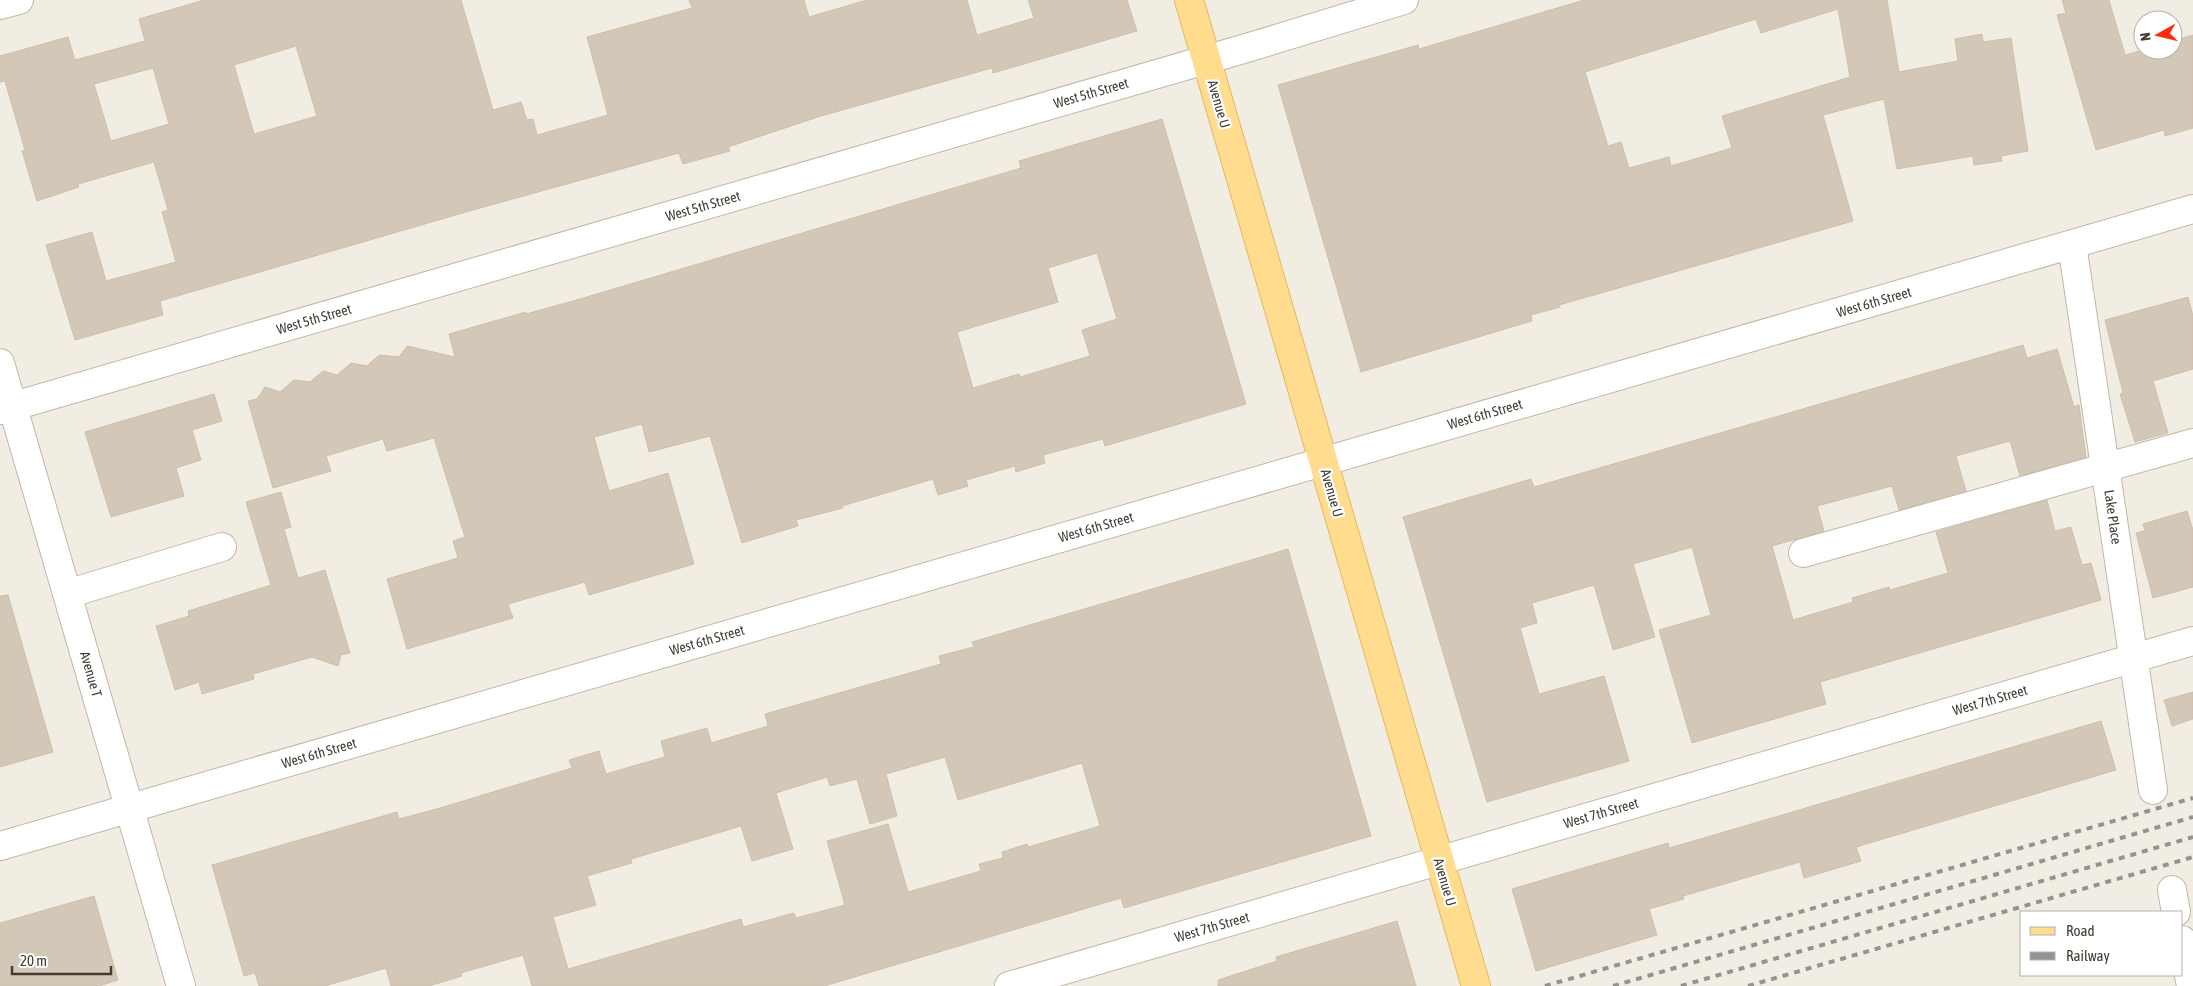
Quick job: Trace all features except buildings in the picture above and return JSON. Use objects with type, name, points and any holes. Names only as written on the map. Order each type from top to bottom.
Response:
[{"type":"main road","name":"Avenue U","points":[[1189,0],[1476,986]]},
{"type":"street","points":[[0,5],[19,0]]},
{"type":"street","name":"West 5th Street","points":[[6,408],[1206,60],[1404,0]]},
{"type":"street","name":"West 6th Street","points":[[0,846],[2193,209]]},
{"type":"street","name":"Lake Place","points":[[2072,244],[2153,790]]},
{"type":"street","name":"Avenue T","points":[[0,362],[6,408],[67,594],[181,986]]},
{"type":"street","points":[[1803,553],[2193,443]]},
{"type":"street","points":[[67,594],[222,547]]},
{"type":"street","name":"West 7th Street","points":[[1009,986],[2193,641]]},
{"type":"street","points":[[2183,945],[2191,986]]},
{"type":"railway","points":[[1545,986],[2193,798]]},
{"type":"railway","points":[[1613,986],[2193,817]]},
{"type":"railway","points":[[1681,986],[2193,837]]},
{"type":"railway","points":[[1748,986],[2193,857]]}]
